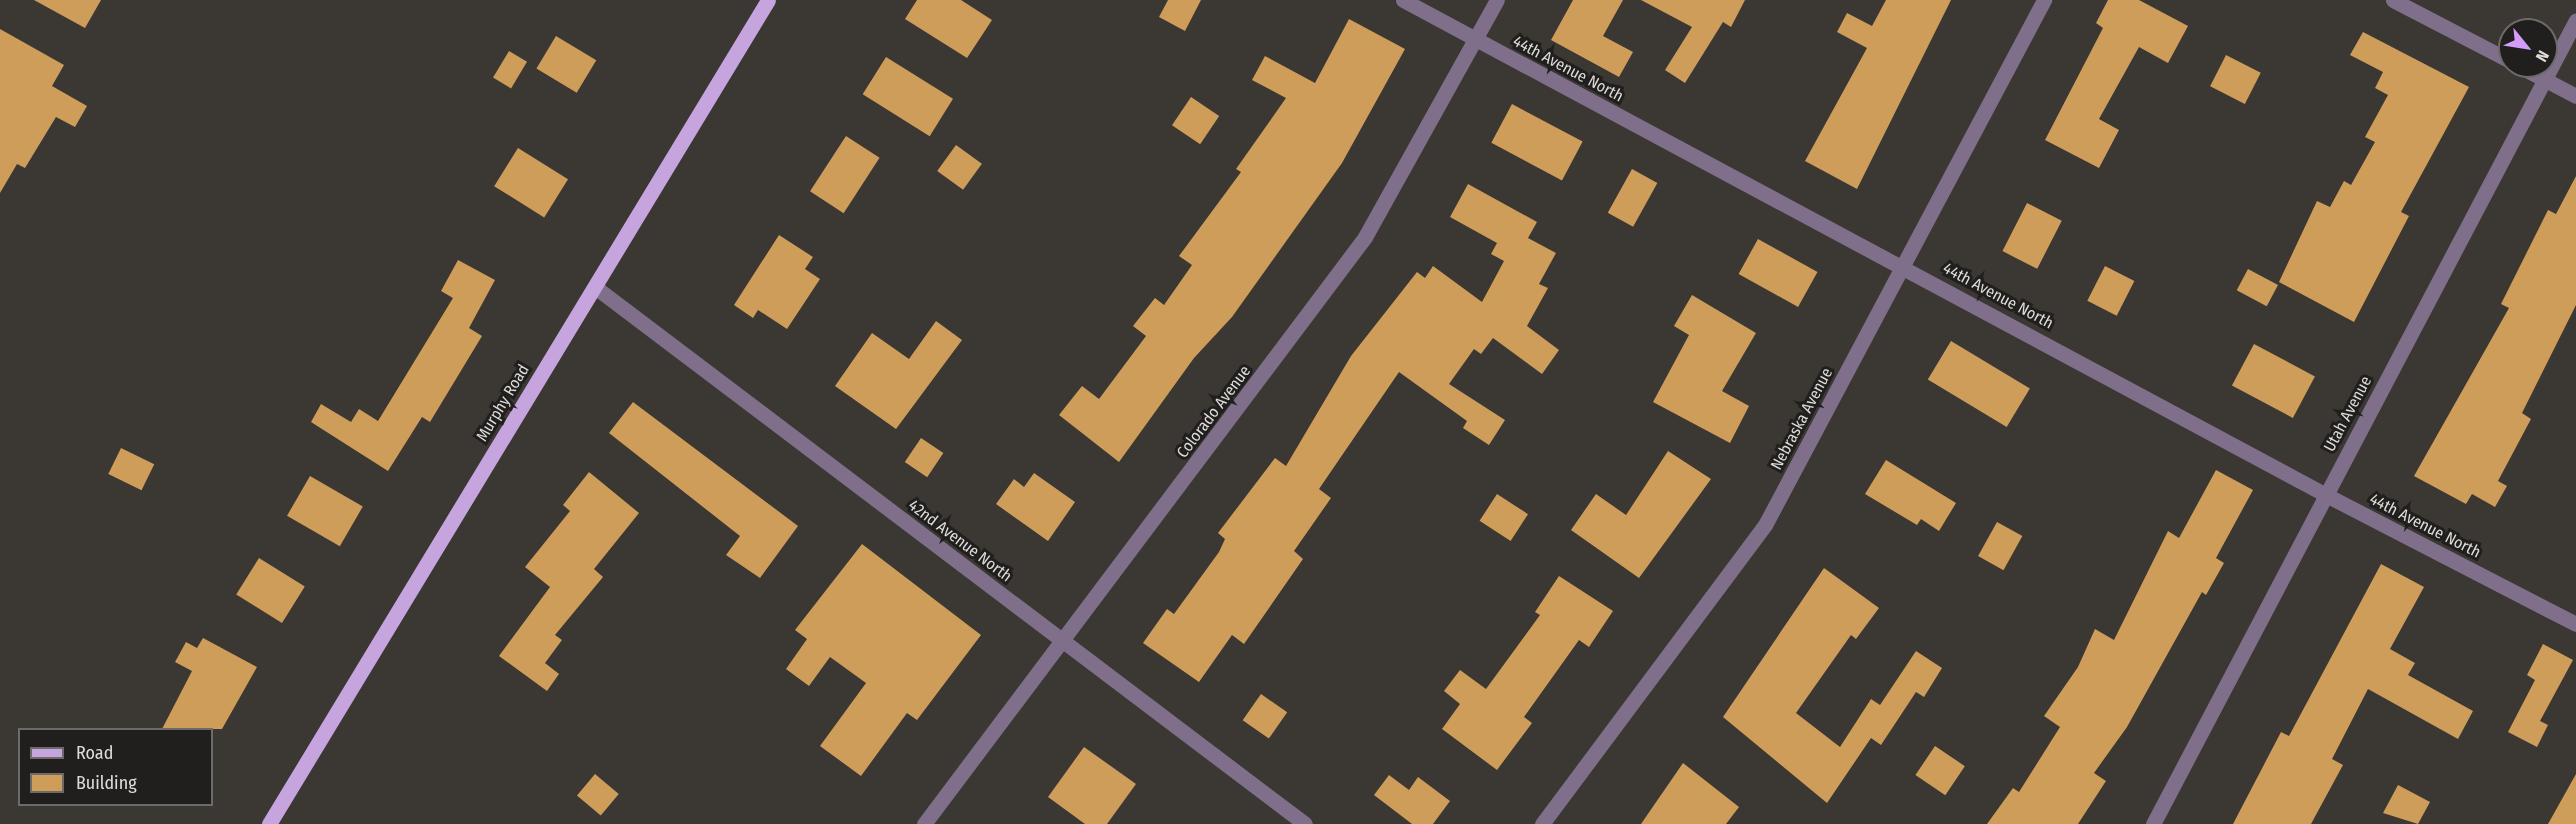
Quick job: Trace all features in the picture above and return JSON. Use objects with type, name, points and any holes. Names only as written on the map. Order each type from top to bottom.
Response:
[{"type":"main road","name":"Murphy Road","points":[[269,824],[768,0]]},
{"type":"street","name":"44th Avenue North","points":[[1403,0],[1475,41],[1905,266],[2326,495],[2576,624]]},
{"type":"street","name":"Colorado Avenue","points":[[924,824],[1365,237],[1497,0]]},
{"type":"street","name":"Nebraska Avenue","points":[[1542,824],[1765,525],[1905,266],[2044,0]]},
{"type":"street","points":[[2393,0],[2498,56]]},
{"type":"street","name":"Utah Avenue","points":[[2153,824],[2576,20]]},
{"type":"street","points":[[2541,78],[2576,96]]},
{"type":"street","name":"42nd Avenue North","points":[[595,287],[1305,824]]},
{"type":"building","points":[[34,0],[101,0],[85,28]]},
{"type":"building","points":[[917,0],[961,0],[992,20],[967,58],[905,19]]},
{"type":"building","points":[[1168,0],[1201,0],[1185,31],[1159,17]]},
{"type":"building","points":[[1573,0],[1623,0],[1603,36],[1633,52],[1619,77],[1551,40]]},
{"type":"building","points":[[1641,0],[1745,0],[1731,27],[1723,22],[1685,83],[1665,70],[1692,27]]},
{"type":"building","points":[[1886,0],[1951,0],[1857,189],[1805,161],[1867,48],[1837,32],[1847,13],[1872,26]]},
{"type":"building","points":[[2108,0],[2139,0],[2188,26],[2168,63],[2139,47],[2099,119],[2119,130],[2099,168],[2045,140],[2103,28],[2096,23]]},
{"type":"building","points":[[1349,19],[1405,49],[1342,163],[1232,317],[1194,358],[1119,462],[1059,415],[1082,386],[1099,399],[1146,336],[1133,326],[1155,298],[1164,305],[1192,265],[1179,256],[1241,172],[1236,169],[1286,98],[1252,80],[1265,56],[1315,83]]},
{"type":"building","points":[[0,29],[64,65],[52,86],[87,106],[75,127],[56,117],[25,168],[17,164],[0,193]]},
{"type":"building","points":[[2363,32],[2469,87],[2401,212],[2409,216],[2354,322],[2279,282],[2317,201],[2330,207],[2344,181],[2351,185],[2375,142],[2365,137],[2388,95],[2375,88],[2383,72],[2350,55]]},
{"type":"building","points":[[556,36],[596,60],[577,93],[536,69]]},
{"type":"building","points":[[509,51],[527,62],[511,88],[493,78]]},
{"type":"building","points":[[2226,55],[2261,73],[2245,104],[2210,86]]},
{"type":"building","points":[[886,57],[953,99],[930,136],[863,94]]},
{"type":"building","points":[[1191,97],[1219,116],[1200,144],[1172,125]]},
{"type":"building","points":[[1512,104],[1583,142],[1562,180],[1491,143]]},
{"type":"building","points":[[846,136],[880,158],[844,213],[810,191]]},
{"type":"building","points":[[956,145],[982,164],[963,190],[937,171]]},
{"type":"building","points":[[518,148],[568,179],[544,217],[494,186]]},
{"type":"building","points":[[1632,169],[1657,183],[1633,227],[1608,213]]},
{"type":"building","points":[[2576,176],[2576,305],[2522,413],[2531,419],[2498,481],[2507,486],[2495,507],[2472,494],[2466,504],[2414,476],[2509,308],[2501,304],[2548,210],[2556,214]]},
{"type":"building","points":[[1468,184],[1537,222],[1528,238],[1556,253],[1539,284],[1548,288],[1527,326],[1559,350],[1542,374],[1493,338],[1481,354],[1474,349],[1449,384],[1505,420],[1489,445],[1463,428],[1467,421],[1399,372],[1319,489],[1331,498],[1294,551],[1303,559],[1244,644],[1232,635],[1199,682],[1143,643],[1167,609],[1174,614],[1219,552],[1225,539],[1218,533],[1275,458],[1286,466],[1351,356],[1417,272],[1425,278],[1433,266],[1482,302],[1504,261],[1491,254],[1497,243],[1450,217]]},
{"type":"building","points":[[2027,203],[2062,221],[2037,269],[2002,251]]},
{"type":"building","points":[[779,235],[813,257],[805,269],[820,279],[787,329],[758,310],[753,318],[734,305]]},
{"type":"building","points":[[1758,239],[1817,272],[1798,307],[1739,274]]},
{"type":"building","points":[[458,260],[495,280],[469,328],[482,336],[430,422],[422,417],[388,471],[311,422],[321,404],[351,422],[359,409],[378,421],[453,298],[441,291]]},
{"type":"building","points":[[2105,266],[2134,281],[2117,316],[2087,301]]},
{"type":"building","points":[[2248,269],[2278,285],[2267,306],[2237,290]]},
{"type":"building","points":[[1692,295],[1756,333],[1722,391],[1749,406],[1730,443],[1653,402],[1689,335],[1674,326]]},
{"type":"building","points":[[936,321],[962,340],[896,429],[835,386],[872,333],[909,359]]},
{"type":"building","points":[[1951,341],[2030,388],[2007,427],[1928,380]]},
{"type":"building","points":[[2254,344],[2315,376],[2293,418],[2232,385]]},
{"type":"building","points":[[633,402],[798,526],[760,578],[726,555],[740,536],[609,433]]},
{"type":"building","points":[[921,438],[943,453],[927,477],[905,462]]},
{"type":"building","points":[[121,448],[154,464],[142,490],[108,474]]},
{"type":"building","points":[[1668,451],[1711,479],[1639,578],[1571,530],[1596,494],[1626,515]]},
{"type":"building","points":[[1886,460],[1956,503],[1939,531],[1921,519],[1917,525],[1865,494]]},
{"type":"building","points":[[2216,470],[2253,490],[2216,558],[2224,563],[2206,595],[2202,592],[2127,727],[2094,773],[2106,781],[2078,824],[1987,824],[2013,788],[2019,792],[2060,727],[2044,716],[2078,667],[2095,629],[2114,640],[2168,531],[2179,538]]},
{"type":"building","points":[[589,472],[639,513],[594,569],[603,577],[555,635],[562,640],[545,663],[559,674],[547,691],[499,656],[550,587],[525,567],[570,511],[563,505]]},
{"type":"building","points":[[1034,473],[1075,502],[1048,541],[996,504],[1014,479],[1024,487]]},
{"type":"building","points":[[310,476],[363,506],[340,546],[287,516]]},
{"type":"building","points":[[1497,494],[1528,514],[1511,541],[1480,521]]},
{"type":"building","points":[[1997,522],[2022,536],[2003,570],[1978,556]]},
{"type":"building","points":[[862,544],[981,635],[917,720],[907,713],[861,776],[820,746],[866,683],[830,657],[809,686],[786,669],[807,639],[795,630]]},
{"type":"building","points":[[259,558],[305,587],[282,623],[236,594]]},
{"type":"building","points":[[2381,564],[2424,587],[2390,649],[2415,663],[2408,675],[2473,711],[2458,739],[2368,689],[2332,759],[2343,765],[2311,824],[2233,824],[2281,732],[2289,736]]},
{"type":"building","points":[[1824,568],[1879,608],[1856,639],[1851,635],[1796,713],[1840,747],[1871,699],[1880,705],[1916,651],[1942,668],[1924,697],[1916,692],[1881,745],[1871,738],[1827,803],[1723,717]]},
{"type":"building","points":[[1559,576],[1613,611],[1589,647],[1579,640],[1524,717],[1532,723],[1497,770],[1442,729],[1460,704],[1444,691],[1460,670],[1486,689],[1540,615],[1535,612]]},
{"type":"building","points":[[203,638],[257,667],[222,729],[163,728],[192,671],[175,662],[186,642],[197,648]]},
{"type":"building","points":[[2543,644],[2573,660],[2540,721],[2548,725],[2537,747],[2508,732],[2535,680],[2527,675]]},
{"type":"building","points":[[1261,694],[1287,712],[1269,739],[1243,720]]},
{"type":"building","points":[[1935,746],[1965,766],[1945,795],[1915,775]]},
{"type":"building","points":[[1084,747],[1136,784],[1107,824],[1085,824],[1048,797]]},
{"type":"building","points":[[1683,763],[1739,807],[1726,824],[1641,824]]},
{"type":"building","points":[[595,774],[619,794],[601,815],[577,795]]},
{"type":"building","points":[[2576,774],[2576,824],[2548,824]]},
{"type":"building","points":[[1389,775],[1409,790],[1418,777],[1450,801],[1433,824],[1412,824],[1374,795]]},
{"type":"building","points":[[2398,785],[2430,802],[2418,824],[2383,813]]}]
